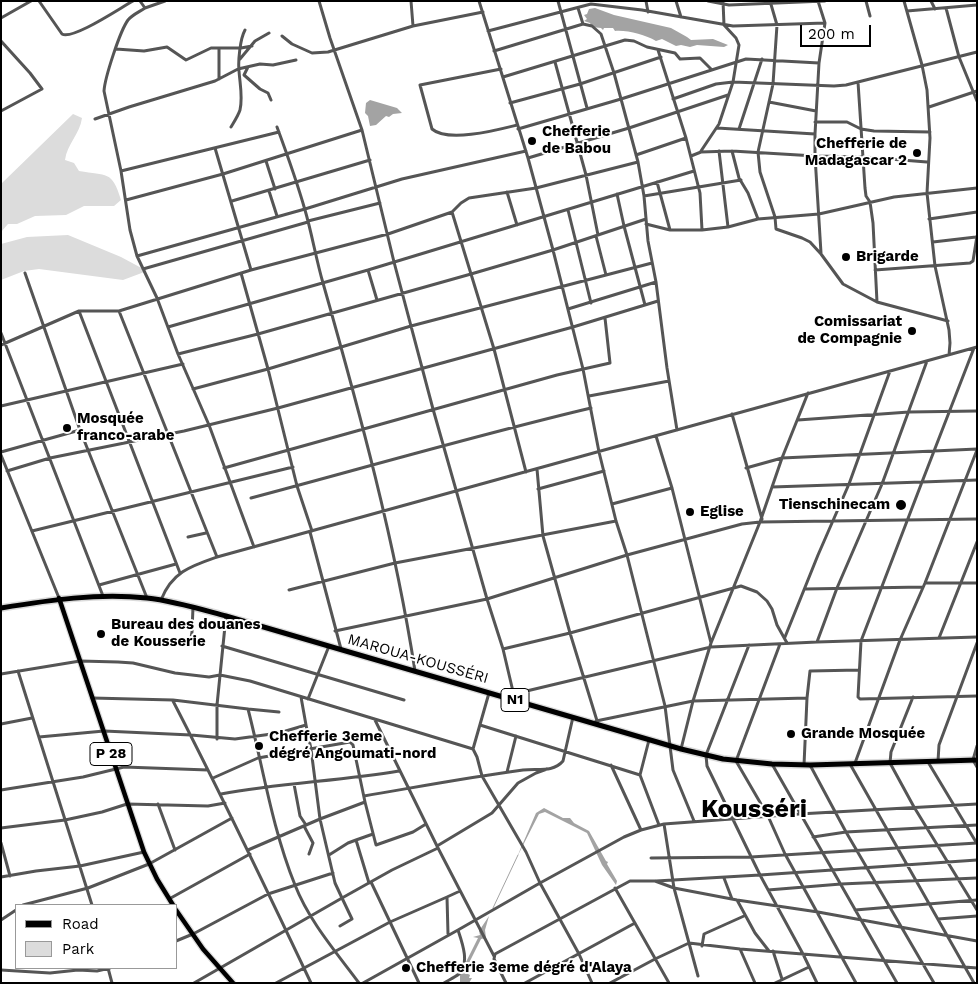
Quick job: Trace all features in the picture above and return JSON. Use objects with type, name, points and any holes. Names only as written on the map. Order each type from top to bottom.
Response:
[{"type":"highway","name":"MAROUA-KOUSSÉRI","points":[[1,608],[58,598],[103,596],[161,600],[226,616],[489,693],[515,697],[573,717],[681,749],[706,756],[736,761],[807,765],[975,760]]},
{"type":"main road","name":"P 28","points":[[58,598],[144,852],[172,904]]},
{"type":"main road","points":[[178,913],[192,934],[233,983]]},
{"type":"street","points":[[1,18],[31,1]]},
{"type":"street","points":[[39,1],[62,34],[66,36],[77,32],[133,1]]},
{"type":"street","points":[[140,1],[144,8]]},
{"type":"street","points":[[165,1],[144,8],[128,20],[105,81],[104,92],[121,171],[130,230],[137,256],[157,298],[178,354],[209,425],[254,547]]},
{"type":"street","points":[[319,1],[362,130],[422,369],[472,548],[503,649],[515,697],[711,645],[977,637]]},
{"type":"street","points":[[411,1],[414,26]]},
{"type":"street","points":[[479,1],[526,151],[553,250],[583,369],[599,452],[616,522],[627,554],[654,661],[671,746],[673,770],[694,822]]},
{"type":"street","points":[[558,1],[587,108]]},
{"type":"street","points":[[646,1],[648,12]]},
{"type":"street","points":[[676,1],[681,17]]},
{"type":"street","points":[[708,1],[723,3],[825,1]]},
{"type":"street","points":[[866,1],[870,16]]},
{"type":"street","points":[[904,1],[927,90],[930,132],[927,162],[927,193],[932,242],[948,321],[949,355]]},
{"type":"street","points":[[931,1],[935,9]]},
{"type":"street","points":[[907,11],[975,6],[973,1]]},
{"type":"street","points":[[488,30],[561,13],[591,2],[733,26],[825,22]]},
{"type":"street","points":[[770,2],[777,24],[773,84],[761,130],[758,152],[762,178],[775,217],[776,229],[810,242],[843,284],[877,302],[948,321]]},
{"type":"street","points":[[818,2],[825,22],[819,63],[815,122],[815,156],[821,254]]},
{"type":"street","points":[[701,152],[717,128],[733,82],[739,43],[724,25],[723,3]]},
{"type":"street","points":[[578,8],[583,24]]},
{"type":"street","points":[[946,8],[958,57],[975,92],[977,101]]},
{"type":"street","points":[[282,36],[292,44],[312,53],[334,50],[414,26],[483,12]]},
{"type":"street","points":[[494,51],[583,24],[599,30],[614,73],[638,162],[677,430]]},
{"type":"street","points":[[231,127],[240,112],[242,99],[238,69],[240,42],[245,30]]},
{"type":"street","points":[[240,60],[255,41],[269,33]]},
{"type":"street","points":[[502,77],[626,40],[675,53],[680,59],[700,58],[712,70]]},
{"type":"street","points":[[1,41],[42,89],[1,111]]},
{"type":"street","points":[[116,49],[144,50],[167,47],[186,60],[206,50],[252,46]]},
{"type":"street","points":[[218,80],[219,48]]},
{"type":"street","points":[[658,50],[686,138],[701,196],[702,230]]},
{"type":"street","points":[[674,99],[716,84],[733,82],[834,86],[858,82],[977,52]]},
{"type":"street","points":[[510,103],[580,84],[661,57]]},
{"type":"street","points":[[500,69],[420,85],[432,129],[444,135],[471,135],[518,127],[621,99],[746,59],[774,59],[819,63]]},
{"type":"street","points":[[739,129],[762,59]]},
{"type":"street","points":[[95,118],[218,80],[238,69],[260,64],[273,65],[296,60]]},
{"type":"street","points":[[555,62],[586,175],[606,275]]},
{"type":"street","points":[[248,67],[244,74],[260,89],[268,93],[271,100]]},
{"type":"street","points":[[858,82],[866,196],[870,202],[877,302]]},
{"type":"street","points":[[929,107],[975,92]]},
{"type":"street","points":[[528,158],[629,128],[728,95]]},
{"type":"street","points":[[769,102],[816,111]]},
{"type":"street","points":[[815,122],[847,122],[861,129],[874,131],[930,132]]},
{"type":"street","points":[[277,127],[305,209],[314,254],[352,388],[395,563],[415,671]]},
{"type":"street","points":[[717,128],[815,134]]},
{"type":"street","points":[[126,200],[224,174],[362,130]]},
{"type":"street","points":[[121,171],[279,132]]},
{"type":"street","points":[[636,155],[686,138]]},
{"type":"street","points":[[215,148],[240,227],[251,270]]},
{"type":"street","points":[[137,256],[432,172],[526,151]]},
{"type":"street","points":[[719,151],[728,227]]},
{"type":"street","points":[[691,156],[701,152],[732,151],[927,162]]},
{"type":"street","points":[[732,151],[741,180],[758,219]]},
{"type":"street","points":[[232,201],[370,160]]},
{"type":"street","points":[[266,161],[276,189]]},
{"type":"street","points":[[3,344],[79,311],[119,311],[251,270],[388,234],[452,212],[465,200],[536,188],[638,162]]},
{"type":"street","points":[[168,327],[368,270],[694,171]]},
{"type":"street","points":[[644,196],[741,180]]},
{"type":"street","points":[[657,182],[670,230]]},
{"type":"street","points":[[646,224],[670,230],[702,230],[728,227],[758,219],[819,214],[894,197],[977,188]]},
{"type":"street","points":[[269,191],[277,216]]},
{"type":"street","points":[[507,192],[517,225]]},
{"type":"street","points":[[618,194],[624,226],[645,305]]},
{"type":"street","points":[[142,269],[380,203]]},
{"type":"street","points":[[568,210],[591,302]]},
{"type":"street","points":[[452,212],[494,349],[526,472]]},
{"type":"street","points":[[930,219],[977,212]]},
{"type":"street","points":[[178,354],[258,334],[471,274],[553,250],[646,219]]},
{"type":"street","points":[[875,270],[972,262],[977,237],[932,242]]},
{"type":"street","points":[[193,389],[268,369],[412,326],[652,263]]},
{"type":"street","points":[[368,270],[377,300]]},
{"type":"street","points":[[25,273],[80,430],[147,598]]},
{"type":"street","points":[[241,273],[341,650]]},
{"type":"street","points":[[568,310],[656,282]]},
{"type":"street","points":[[7,471],[50,458],[168,434],[278,408],[605,318],[658,301]]},
{"type":"street","points":[[79,311],[180,573]]},
{"type":"street","points":[[119,311],[217,557]]},
{"type":"street","points":[[224,468],[433,409],[610,363],[605,318]]},
{"type":"street","points":[[1,333],[3,344],[28,400],[103,596]]},
{"type":"street","points":[[161,600],[169,584],[180,573],[194,564],[975,347]]},
{"type":"street","points":[[975,347],[861,641],[858,698],[977,696]]},
{"type":"street","points":[[817,642],[837,588],[882,484],[910,412],[927,360]]},
{"type":"street","points":[[1,406],[183,364]]},
{"type":"street","points":[[784,638],[849,484],[890,371]]},
{"type":"street","points":[[589,396],[669,381]]},
{"type":"street","points":[[681,749],[693,701],[711,645],[761,521],[782,458],[809,393]]},
{"type":"street","points":[[251,498],[444,447],[513,426],[592,408]]},
{"type":"street","points":[[798,420],[910,412],[950,413],[977,411]]},
{"type":"street","points":[[732,414],[761,521]]},
{"type":"street","points":[[58,598],[1,454],[80,430]]},
{"type":"street","points":[[656,436],[672,488],[711,645]]},
{"type":"street","points":[[746,468],[782,458],[977,450],[852,763],[887,831],[974,983]]},
{"type":"street","points":[[32,531],[292,467]]},
{"type":"street","points":[[537,469],[543,536],[597,723],[664,706],[693,701],[807,698]]},
{"type":"street","points":[[538,489],[604,472]]},
{"type":"street","points":[[772,486],[977,480]]},
{"type":"street","points":[[612,504],[672,488]]},
{"type":"street","points":[[335,630],[487,599],[627,554],[742,524],[761,521],[833,522],[977,519]]},
{"type":"street","points":[[289,590],[395,563],[616,522]]},
{"type":"street","points":[[188,537],[206,533]]},
{"type":"street","points":[[938,638],[977,542]]},
{"type":"street","points":[[99,585],[176,564]]},
{"type":"street","points":[[805,588],[882,588],[977,583]]},
{"type":"street","points":[[503,649],[570,633],[733,588],[746,587],[761,595],[772,608],[777,625],[787,643]]},
{"type":"street","points":[[190,644],[193,607]]},
{"type":"street","points":[[217,738],[217,705],[226,616]]},
{"type":"street","points":[[938,761],[940,745],[977,643]]},
{"type":"street","points":[[780,644],[736,761],[768,816],[785,854],[856,983]]},
{"type":"street","points":[[749,645],[706,756],[708,771],[760,876],[817,983]]},
{"type":"street","points":[[222,646],[404,700]]},
{"type":"street","points":[[308,699],[329,646]]},
{"type":"street","points":[[1,674],[80,661],[126,663],[175,673],[209,677],[220,675],[308,699],[473,750],[482,776],[526,852],[592,983]]},
{"type":"street","points":[[859,670],[810,670],[807,698],[807,765],[934,983]]},
{"type":"street","points":[[18,672],[92,904]]},
{"type":"street","points":[[473,750],[489,693]]},
{"type":"street","points":[[301,697],[311,749],[320,819],[336,888],[352,918],[340,926]]},
{"type":"street","points":[[913,697],[891,752],[890,763],[914,807],[977,910]]},
{"type":"street","points":[[92,698],[173,700],[278,712]]},
{"type":"street","points":[[173,700],[221,794],[311,983]]},
{"type":"street","points":[[248,709],[258,758],[295,886],[310,916],[361,983],[596,852],[641,830],[664,824],[875,809],[977,804]]},
{"type":"street","points":[[194,983],[342,898],[437,847],[486,817],[516,785],[536,773],[562,763],[573,717]]},
{"type":"street","points":[[1,724],[32,718]]},
{"type":"street","points":[[374,720],[506,983]]},
{"type":"street","points":[[39,737],[104,731],[235,739],[255,737],[306,725]]},
{"type":"street","points":[[480,725],[610,764],[640,775]]},
{"type":"street","points":[[507,772],[516,736]]},
{"type":"street","points":[[649,739],[640,775],[659,825]]},
{"type":"street","points":[[213,778],[258,758],[351,743],[375,844],[378,846],[413,832],[426,824]]},
{"type":"street","points":[[977,746],[975,760],[977,767]]},
{"type":"street","points":[[651,858],[751,857],[821,851],[977,843],[928,761]]},
{"type":"street","points":[[610,764],[641,830]]},
{"type":"street","points":[[772,764],[897,983]]},
{"type":"street","points":[[1,790],[83,777],[115,768],[208,770]]},
{"type":"street","points":[[364,796],[534,768],[547,769]]},
{"type":"street","points":[[221,794],[266,787],[360,778],[399,771]]},
{"type":"street","points":[[294,784],[300,816],[314,843],[309,854]]},
{"type":"street","points":[[169,899],[279,836],[365,802]]},
{"type":"street","points":[[1,828],[65,820],[127,804],[208,806],[225,804]]},
{"type":"street","points":[[158,804],[175,850]]},
{"type":"street","points":[[26,904],[88,888],[149,864],[232,818]]},
{"type":"street","points":[[664,824],[672,880],[698,976]]},
{"type":"street","points":[[813,836],[846,832],[977,826]]},
{"type":"street","points":[[329,855],[348,842],[372,834]]},
{"type":"street","points":[[356,840],[370,883],[408,957],[419,983]]},
{"type":"street","points":[[1,843],[10,876]]},
{"type":"street","points":[[1,878],[80,866],[144,852]]},
{"type":"street","points":[[494,956],[630,881],[760,876],[832,869],[977,860]]},
{"type":"street","points":[[178,939],[192,934],[268,894],[333,873]]},
{"type":"street","points":[[724,878],[756,936],[771,951],[782,980]]},
{"type":"street","points":[[768,890],[803,886],[977,878]]},
{"type":"street","points":[[655,881],[674,888],[977,941]]},
{"type":"street","points":[[617,887],[668,983]]},
{"type":"street","points":[[276,983],[390,922],[460,891]]},
{"type":"street","points":[[447,897],[448,934]]},
{"type":"street","points":[[855,910],[977,900]]},
{"type":"street","points":[[1,920],[15,911]]},
{"type":"street","points":[[702,946],[704,934],[744,916]]},
{"type":"street","points":[[938,919],[977,916]]},
{"type":"street","points":[[525,983],[635,923]]},
{"type":"street","points":[[444,983],[459,974],[463,968],[463,949],[458,930]]},
{"type":"street","points":[[610,983],[689,943],[702,946],[977,968]]},
{"type":"street","points":[[740,949],[755,983]]},
{"type":"street","points":[[775,983],[809,967]]},
{"type":"street","points":[[1,970],[50,973],[78,970],[97,972],[106,969]]},
{"type":"street","points":[[109,969],[112,983]]},
{"type":"green space","points":[[73,114],[82,118],[81,124],[68,149],[65,160],[74,163],[79,171],[107,176],[115,184],[121,200],[114,206],[84,206],[66,215],[35,216],[17,224],[8,224],[1,232],[1,184]]},
{"type":"green space","points":[[68,235],[121,257],[147,271],[123,280],[39,269],[24,271],[1,280],[1,244],[27,237]]},
{"type":"shaded area","points":[[595,8],[614,15],[671,28],[691,40],[713,39],[728,45],[724,47],[676,46],[662,39],[656,41],[636,33],[615,31],[613,28],[604,28],[603,30],[592,27],[590,23],[584,21],[587,19],[584,15],[587,14],[589,9]]},
{"type":"shaded area","points":[[370,100],[397,108],[402,113],[393,114],[389,117],[386,116],[376,125],[370,126],[368,116],[365,113],[366,103]]},
{"type":"shaded area","points":[[544,808],[563,818],[570,818],[574,823],[589,831],[608,862],[607,864],[617,881],[616,885],[602,865],[587,833],[545,812],[539,814],[517,857],[536,813]]},
{"type":"shaded area","points":[[489,916],[485,930],[486,938],[481,939],[468,965],[466,973],[470,975],[469,978],[472,978],[469,983],[460,983],[460,974],[478,938],[473,937],[480,935],[479,931]]},
{"type":"waterway","points":[[493,908],[518,855]]},
{"type":"place","name":"Chefferie de Babou","points":[[532,141]]},
{"type":"place","name":"Chefferie de Madagascar 2","points":[[917,153]]},
{"type":"place","name":"Brigarde","points":[[846,257]]},
{"type":"place","name":"Comissariat de Compagnie","points":[[912,331]]},
{"type":"place","name":"Mosquée franco-arabe","points":[[67,428]]},
{"type":"place","name":"Tienschinecam","points":[[901,505]]},
{"type":"place","name":"Eglise","points":[[690,512]]},
{"type":"place","name":"Bureau des douanes de Kousserie","points":[[101,634]]},
{"type":"place","name":"Grande Mosquée","points":[[791,734]]},
{"type":"place","name":"Chefferie 3eme dégré Angoumati-nord","points":[[259,746]]},
{"type":"place","name":"Chefferie 3eme dégré d'Alaya","points":[[406,968]]},
{"type":"district","name":"Kousséri","points":[[754,810]]}]
